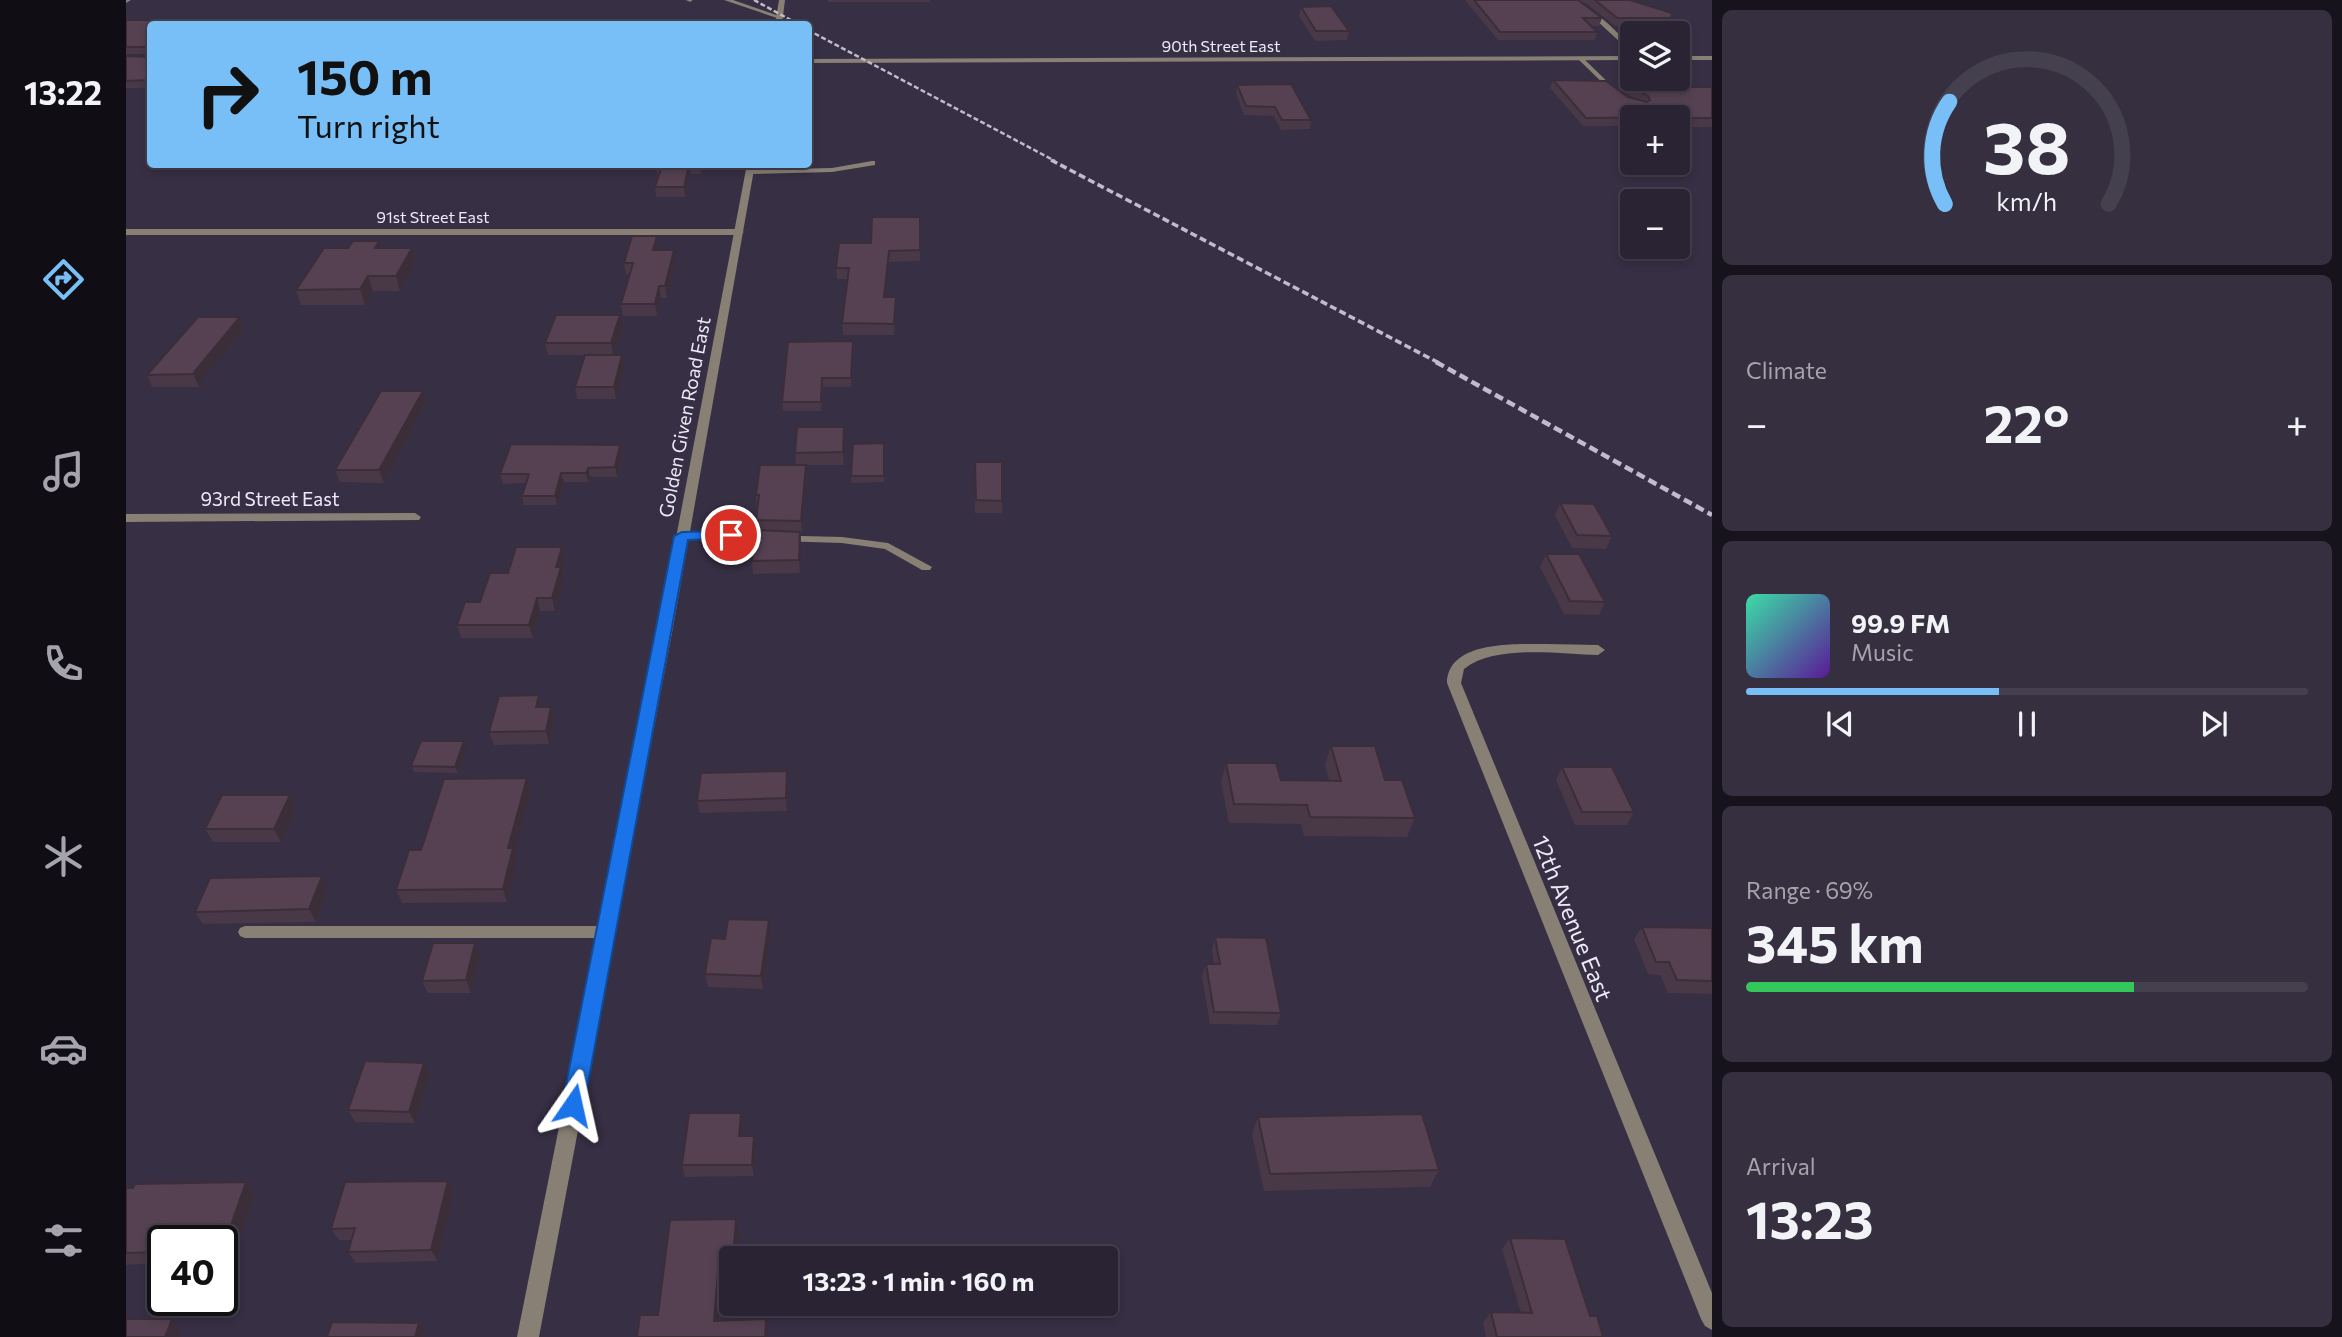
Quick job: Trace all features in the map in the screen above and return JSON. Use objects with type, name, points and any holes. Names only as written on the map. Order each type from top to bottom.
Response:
[{"type":"street","points":[[778,20],[782,0]]},
{"type":"street","name":"90th Street East","points":[[812,61],[1620,58]]},
{"type":"street","points":[[1690,58],[1712,58]]},
{"type":"street","name":"Golden Given Road East","points":[[528,1337],[751,168]]},
{"type":"street","name":"91st Street East","points":[[126,232],[739,232]]},
{"type":"street","name":"93rd Street East","points":[[126,518],[415,517]]},
{"type":"street","name":"12th Avenue East","points":[[1598,650],[1515,650],[1474,656],[1455,670],[1454,683],[1712,1319]]},
{"type":"lane","points":[[727,0],[778,20]]},
{"type":"lane","points":[[1572,0],[1620,40]]},
{"type":"lane","points":[[1580,58],[1617,94],[1625,98]]},
{"type":"lane","points":[[751,168],[832,170],[872,163]]},
{"type":"lane","points":[[682,536],[842,540],[888,546],[926,567]]},
{"type":"lane","points":[[245,932],[607,932]]},
{"type":"building","points":[[1474,0],[1578,0],[1602,18],[1583,18],[1597,32],[1500,32]]},
{"type":"building","points":[[1595,0],[1630,0],[1672,13],[1671,18],[1617,18]]},
{"type":"building","points":[[1331,6],[1349,31],[1316,31],[1301,7]]},
{"type":"building","points":[[126,20],[160,20],[147,21],[147,47],[126,47]]},
{"type":"building","points":[[126,56],[147,57],[147,80],[126,81]]},
{"type":"building","points":[[1553,80],[1606,81],[1628,97],[1647,102],[1650,100],[1648,96],[1639,91],[1690,91],[1690,87],[1712,87],[1712,118],[1690,118],[1690,105],[1620,105],[1620,118],[1586,118]]},
{"type":"building","points":[[1291,84],[1311,120],[1282,120],[1275,107],[1246,106],[1237,85]]},
{"type":"building","points":[[661,168],[688,168],[684,187],[655,187]]},
{"type":"building","points":[[872,217],[920,217],[920,250],[889,251],[884,297],[896,297],[894,324],[842,323],[849,268],[836,268],[839,243],[871,243]]},
{"type":"building","points":[[632,236],[657,236],[653,250],[674,250],[665,286],[659,286],[655,304],[621,304],[633,263],[624,263]]},
{"type":"building","points":[[353,241],[379,241],[375,248],[412,248],[396,276],[368,276],[360,289],[296,290],[324,248],[348,248]]},
{"type":"building","points":[[556,315],[620,315],[611,343],[545,343]]},
{"type":"building","points":[[198,317],[240,317],[193,374],[147,375]]},
{"type":"building","points":[[853,341],[851,378],[822,378],[821,402],[782,402],[788,342]]},
{"type":"building","points":[[585,355],[622,355],[614,387],[575,387]]},
{"type":"building","points":[[381,391],[423,391],[379,470],[335,470]]},
{"type":"building","points":[[797,427],[844,427],[843,452],[795,453]]},
{"type":"building","points":[[884,443],[884,476],[851,476],[853,444]]},
{"type":"building","points":[[511,444],[620,445],[615,467],[588,468],[586,473],[561,473],[555,496],[522,496],[529,474],[500,474]]},
{"type":"building","points":[[975,462],[1002,462],[1002,501],[976,500]]},
{"type":"building","points":[[760,465],[806,465],[801,521],[756,520]]},
{"type":"building","points":[[1560,503],[1594,504],[1612,536],[1577,535]]},
{"type":"building","points":[[755,530],[800,532],[799,560],[752,561]]},
{"type":"building","points":[[516,547],[562,547],[556,567],[561,567],[552,598],[537,598],[529,625],[457,625],[465,602],[480,602],[490,573],[508,573]]},
{"type":"building","points":[[1546,554],[1579,554],[1605,602],[1570,601]]},
{"type":"building","points":[[539,695],[536,707],[551,707],[546,731],[489,732],[499,696]]},
{"type":"building","points":[[421,741],[464,741],[455,767],[411,766]]},
{"type":"building","points":[[1331,746],[1375,746],[1385,780],[1402,780],[1415,818],[1310,817],[1307,805],[1234,804],[1226,763],[1276,763],[1281,780],[1341,781]]},
{"type":"building","points":[[1562,767],[1612,767],[1634,812],[1582,812]]},
{"type":"building","points":[[787,771],[786,798],[697,801],[701,773]]},
{"type":"building","points":[[527,778],[508,848],[513,848],[503,889],[396,890],[409,850],[421,850],[444,779]]},
{"type":"building","points":[[222,795],[290,795],[274,829],[205,829]]},
{"type":"building","points":[[322,876],[309,909],[195,912],[210,878]]},
{"type":"building","points":[[728,919],[769,920],[761,976],[705,974],[711,938],[725,939]]},
{"type":"building","points":[[1642,927],[1712,928],[1712,981],[1677,980],[1669,962],[1656,962]]},
{"type":"building","points":[[1215,937],[1266,938],[1281,1013],[1214,1012],[1206,964],[1220,964]]},
{"type":"building","points":[[433,943],[475,943],[466,980],[422,981]]},
{"type":"building","points":[[365,1061],[424,1063],[409,1112],[348,1110]]},
{"type":"building","points":[[689,1113],[741,1113],[739,1136],[754,1136],[752,1165],[682,1165]]},
{"type":"building","points":[[1422,1114],[1439,1170],[1270,1174],[1258,1117]]},
{"type":"building","points":[[448,1181],[431,1250],[348,1252],[355,1228],[331,1229],[345,1182]]},
{"type":"building","points":[[246,1182],[231,1225],[147,1225],[147,1252],[126,1253],[126,1188],[133,1188],[135,1184]]},
{"type":"building","points":[[736,1219],[734,1246],[719,1246],[714,1321],[766,1319],[765,1337],[637,1337],[640,1315],[658,1315],[670,1220]]},
{"type":"building","points":[[1510,1238],[1565,1239],[1590,1316],[1597,1316],[1603,1337],[1497,1337],[1491,1312],[1532,1313]]},
{"type":"building","points":[[126,1319],[172,1319],[165,1337],[126,1337]]},
{"type":"building","points":[[332,1322],[419,1323],[415,1337],[327,1337]]},
{"type":"railway","points":[[754,0],[792,21]]},
{"type":"railway","points":[[812,32],[1055,161]]},
{"type":"railway","points":[[1051,160],[1439,363]]},
{"type":"railway","points":[[1436,362],[1712,515]]},
{"type":"route","points":[[573,1105],[682,536],[731,535]]}]
